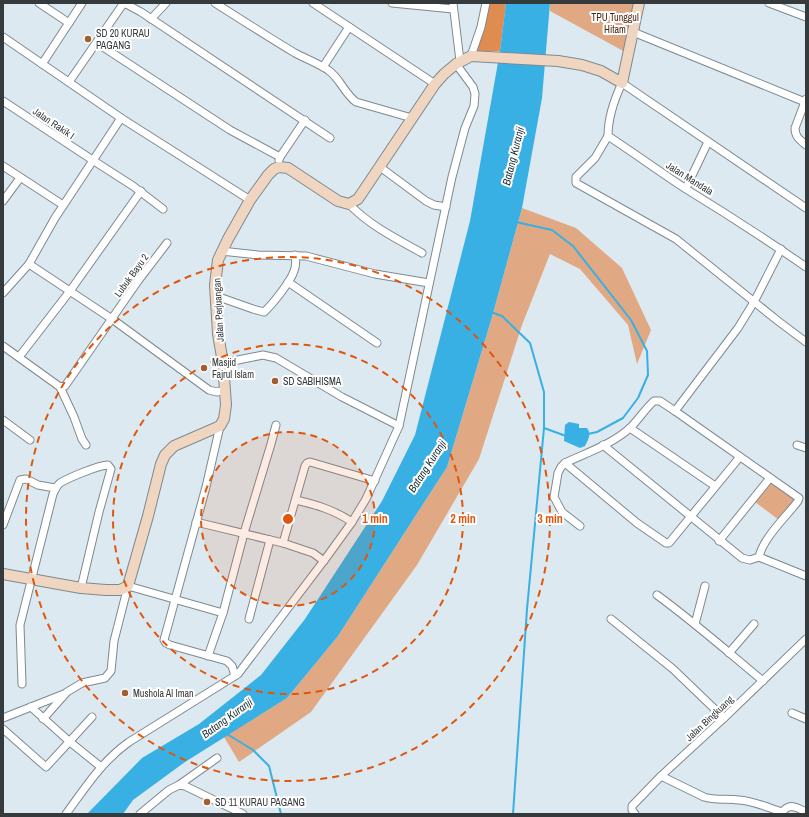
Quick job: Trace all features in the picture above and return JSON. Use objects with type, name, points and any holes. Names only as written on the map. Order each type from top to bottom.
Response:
[{"type":"street","points":[[39,3],[69,24]]},
{"type":"street","points":[[42,64],[82,3]]},
{"type":"street","points":[[69,82],[97,43],[122,3],[134,8],[151,19],[330,138]]},
{"type":"street","points":[[151,19],[166,3]]},
{"type":"street","points":[[215,3],[305,59],[323,67],[333,74],[347,93],[356,102],[412,118]]},
{"type":"street","points":[[313,3],[435,84]]},
{"type":"street","points":[[66,814],[113,753],[235,676],[241,670],[352,522],[375,481],[399,426],[446,207],[460,148],[475,100],[473,87],[458,62],[453,6],[392,3]]},
{"type":"street","points":[[471,56],[481,27],[486,3]]},
{"type":"street","points":[[639,3],[622,83],[616,94],[609,120],[608,136],[594,158],[576,177],[576,183],[676,239],[806,342]]},
{"type":"street","points":[[769,3],[806,17]]},
{"type":"street","points":[[323,67],[350,27]]},
{"type":"street","points":[[633,32],[805,101],[795,128],[795,132],[797,137],[806,144]]},
{"type":"street","points":[[3,37],[121,118],[250,200]]},
{"type":"street","points":[[97,43],[338,201],[349,204],[373,224],[422,253]]},
{"type":"street","points":[[349,204],[358,199],[435,84],[444,74],[458,62],[471,56],[491,56],[558,61],[582,65],[601,71],[622,83],[806,208]]},
{"type":"street","name":"Jalan Rakik I","points":[[3,101],[141,191]]},
{"type":"street","points":[[3,293],[30,264],[63,205],[94,161],[121,118]]},
{"type":"street","points":[[279,162],[305,120]]},
{"type":"street","name":"Jalan Mandala","points":[[608,136],[686,188],[707,200],[806,267]]},
{"type":"street","points":[[686,188],[708,142]]},
{"type":"street","name":"Jalan Perjuangan","points":[[220,426],[223,422],[225,413],[225,390],[223,363],[218,334],[216,271],[218,260],[221,251],[250,200],[279,162]]},
{"type":"street","points":[[3,166],[63,205]]},
{"type":"street","points":[[380,167],[426,201],[446,207]]},
{"type":"street","points":[[3,201],[20,178]]},
{"type":"street","points":[[19,357],[70,291],[141,191],[163,209]]},
{"type":"street","name":"Lubuk Bayu 2","points":[[60,387],[67,385],[112,319],[167,243]]},
{"type":"street","points":[[675,411],[738,328],[754,302],[781,250]]},
{"type":"street","points":[[221,251],[314,257],[374,274],[429,283]]},
{"type":"street","points":[[216,296],[264,312],[288,282],[295,267],[295,255]]},
{"type":"street","points":[[30,264],[112,319],[209,390],[217,392],[225,390]]},
{"type":"street","points":[[288,282],[377,343]]},
{"type":"street","points":[[3,346],[60,387],[86,446]]},
{"type":"street","points":[[223,363],[263,355],[271,356],[342,397],[399,426]]},
{"type":"street","points":[[580,526],[562,512],[554,497],[558,472],[561,467],[565,463],[603,445],[630,428],[654,401],[660,401],[799,500],[767,541],[761,550],[759,557]]},
{"type":"street","points":[[3,420],[30,440]]},
{"type":"street","points":[[208,656],[223,613],[244,532],[276,425]]},
{"type":"street","points":[[220,426],[196,522],[164,636],[165,642],[170,645],[227,661],[230,663],[235,676]]},
{"type":"street","points":[[3,718],[67,692],[82,684],[105,678],[110,671],[114,641],[128,586],[161,464],[165,455],[169,449],[174,446],[220,426]]},
{"type":"street","points":[[630,428],[715,486]]},
{"type":"street","points":[[603,445],[719,541],[742,558],[750,560],[759,557],[806,576]]},
{"type":"street","points":[[798,445],[806,448]]},
{"type":"street","points":[[565,463],[637,523],[664,543],[669,543],[739,458]]},
{"type":"street","points":[[283,543],[305,466],[308,463],[375,481]]},
{"type":"street","points":[[22,684],[20,625],[51,501],[56,488],[62,482],[105,465],[111,468],[81,588]]},
{"type":"street","points":[[719,541],[770,478]]},
{"type":"street","points":[[3,525],[20,480],[26,479],[38,485],[56,488]]},
{"type":"street","points":[[296,500],[331,510],[352,522]]},
{"type":"street","points":[[196,522],[244,532],[283,543],[313,553],[324,561]]},
{"type":"street","points":[[249,619],[270,540]]},
{"type":"street","points":[[3,574],[81,588],[112,591],[120,590],[128,586],[223,613]]},
{"type":"street","points":[[695,624],[705,586]]},
{"type":"street","points":[[657,595],[695,624],[763,681]]},
{"type":"street","points":[[611,619],[673,669],[724,718]]},
{"type":"street","points":[[729,653],[754,624]]},
{"type":"street","name":"Jalan Bingkuang","points":[[635,814],[632,810],[632,806],[661,776],[806,639]]},
{"type":"street","points":[[43,719],[67,692]]},
{"type":"street","points":[[30,707],[101,767]]},
{"type":"street","points":[[792,713],[806,719]]},
{"type":"street","points":[[3,729],[46,767],[92,717]]},
{"type":"street","points":[[140,814],[169,790],[179,785],[217,758]]},
{"type":"street","points":[[661,776],[711,799],[739,800],[758,804],[782,813],[786,807],[791,806],[806,812]]},
{"type":"street","points":[[179,785],[185,786],[243,814]]},
{"type":"green space","name":"TPU Tunggul Hitam","points":[[550,3],[641,3],[627,53],[550,11]]},
{"type":"green space","points":[[522,208],[576,228],[622,268],[651,330],[637,364],[628,325],[580,269],[550,254],[522,325],[479,459],[417,565],[311,712],[239,762],[224,737],[287,698],[338,636],[447,467],[492,317]]},
{"type":"green space","points":[[771,482],[795,500],[779,520],[755,502]]},
{"type":"shaded area","points":[[482,3],[506,3],[500,51],[474,51]]},
{"type":"water","name":"Batang Kuranji","points":[[506,3],[550,3],[542,98],[522,208],[492,317],[447,467],[338,636],[287,698],[185,762],[133,800],[123,814],[87,814],[142,758],[199,724],[261,675],[305,619],[382,501],[415,435],[470,221],[500,51]]},
{"type":"water","points":[[569,422],[579,424],[579,428],[587,428],[589,435],[585,446],[580,448],[564,441],[565,425]]},
{"type":"waterway","points":[[516,222],[552,230],[573,246],[631,320],[647,351],[648,375],[638,398],[623,418],[597,432],[588,434]]},
{"type":"waterway","points":[[491,312],[502,316],[530,343],[544,392],[544,428],[527,609],[513,814]]},
{"type":"waterway","points":[[544,428],[566,436]]},
{"type":"waterway","points":[[227,734],[253,750],[269,766],[281,814]]},
{"type":"place","name":"SD 20 KURAU PAGANG","points":[[88,39]]},
{"type":"place","name":"Masjid Fajrul Islam","points":[[204,368]]},
{"type":"place","name":"SD SABIHISMA","points":[[275,381]]},
{"type":"place","name":"Mushola Al Iman","points":[[125,693]]},
{"type":"place","name":"SD 11 KURAU PAGANG","points":[[207,802]]}]
